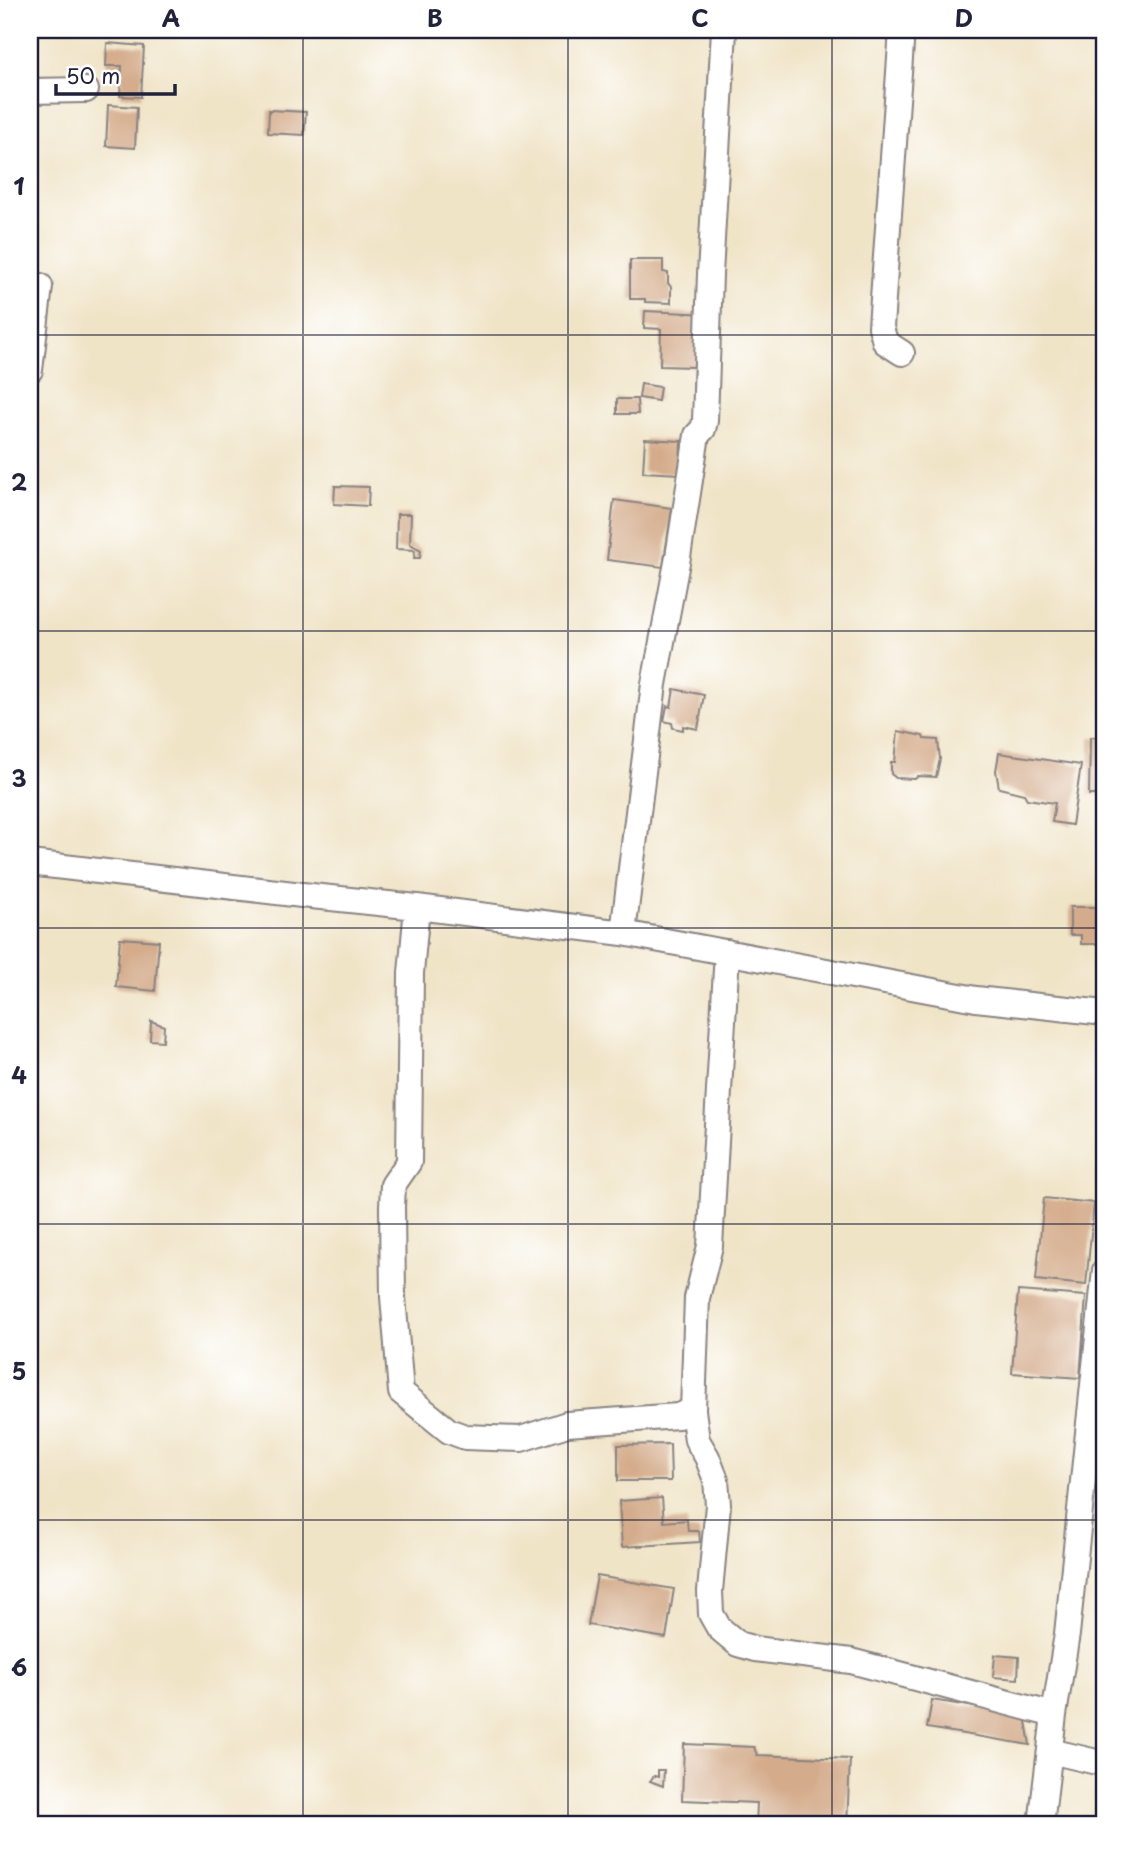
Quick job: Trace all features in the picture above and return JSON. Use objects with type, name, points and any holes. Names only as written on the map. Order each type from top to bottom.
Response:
[{"type":"street","points":[[623,933],[653,684],[678,557],[697,435],[703,429],[705,421],[710,274],[724,30]]},
{"type":"street","points":[[902,30],[881,327],[885,342],[902,353]]},
{"type":"street","points":[[30,90],[86,89]]},
{"type":"street","points":[[30,370],[40,286]]},
{"type":"street","points":[[30,863],[417,906],[623,933],[976,999],[1105,1013]]},
{"type":"street","points":[[417,906],[411,973],[409,1162],[393,1185],[392,1206],[393,1297],[401,1392],[449,1431],[465,1437],[521,1439],[567,1424],[678,1416],[693,1410]]},
{"type":"street","points":[[727,951],[710,1246],[697,1298],[693,1410],[697,1440],[716,1480],[718,1505],[710,1591],[711,1614],[719,1628],[738,1644],[755,1649],[851,1661],[1054,1715]]},
{"type":"street","points":[[1041,1825],[1067,1634],[1105,1270]]},
{"type":"street","points":[[1050,1751],[1105,1764]]},
{"type":"building","points":[[107,43],[144,46],[141,97],[120,96],[122,66],[106,66]]},
{"type":"building","points":[[108,105],[137,107],[135,148],[106,146]]},
{"type":"building","points":[[269,110],[306,112],[304,135],[268,133]]},
{"type":"building","points":[[630,260],[663,260],[663,272],[668,273],[671,287],[671,303],[630,299]]},
{"type":"building","points":[[645,311],[709,314],[707,395],[693,395],[694,367],[660,366],[661,329],[644,328]]},
{"type":"building","points":[[641,384],[660,387],[658,401],[639,398]]},
{"type":"building","points":[[617,399],[637,399],[638,414],[617,414]]},
{"type":"building","points":[[645,439],[681,441],[680,474],[643,472]]},
{"type":"building","points":[[335,486],[369,487],[368,506],[334,504]]},
{"type":"building","points":[[614,500],[672,508],[663,567],[607,560]]},
{"type":"building","points":[[397,514],[411,514],[410,544],[421,550],[420,558],[414,558],[415,550],[396,549]]},
{"type":"building","points":[[674,689],[704,695],[698,729],[683,726],[683,730],[673,728],[672,723],[664,721],[667,706],[671,707]]},
{"type":"building","points":[[898,731],[938,740],[940,759],[936,777],[896,778],[891,774]]},
{"type":"building","points":[[1090,737],[1103,738],[1105,795],[1089,795]]},
{"type":"building","points":[[999,753],[1081,765],[1072,825],[1052,822],[1055,803],[1027,799],[1024,794],[999,788],[996,771]]},
{"type":"building","points":[[1070,907],[1105,907],[1105,944],[1081,944],[1081,935],[1070,935]]},
{"type":"building","points":[[120,938],[159,941],[155,991],[116,987]]},
{"type":"building","points":[[151,1021],[164,1026],[163,1041],[150,1040]]},
{"type":"building","points":[[1044,1198],[1094,1203],[1086,1285],[1036,1280]]},
{"type":"building","points":[[1018,1291],[1086,1296],[1080,1378],[1012,1373]]},
{"type":"building","points":[[670,1444],[671,1481],[618,1481],[618,1445]]},
{"type":"building","points":[[662,1498],[664,1522],[687,1520],[688,1531],[699,1531],[700,1542],[622,1547],[619,1501]]},
{"type":"building","points":[[597,1576],[674,1589],[666,1638],[588,1625]]},
{"type":"building","points":[[995,1655],[1019,1657],[1018,1679],[993,1677]]},
{"type":"building","points":[[932,1700],[1025,1715],[1030,1745],[927,1728]]},
{"type":"building","points":[[684,1744],[754,1747],[757,1755],[850,1759],[847,1825],[756,1825],[757,1803],[682,1800]]},
{"type":"building","points":[[658,1770],[664,1770],[663,1786],[650,1781],[654,1776],[658,1777]]}]
